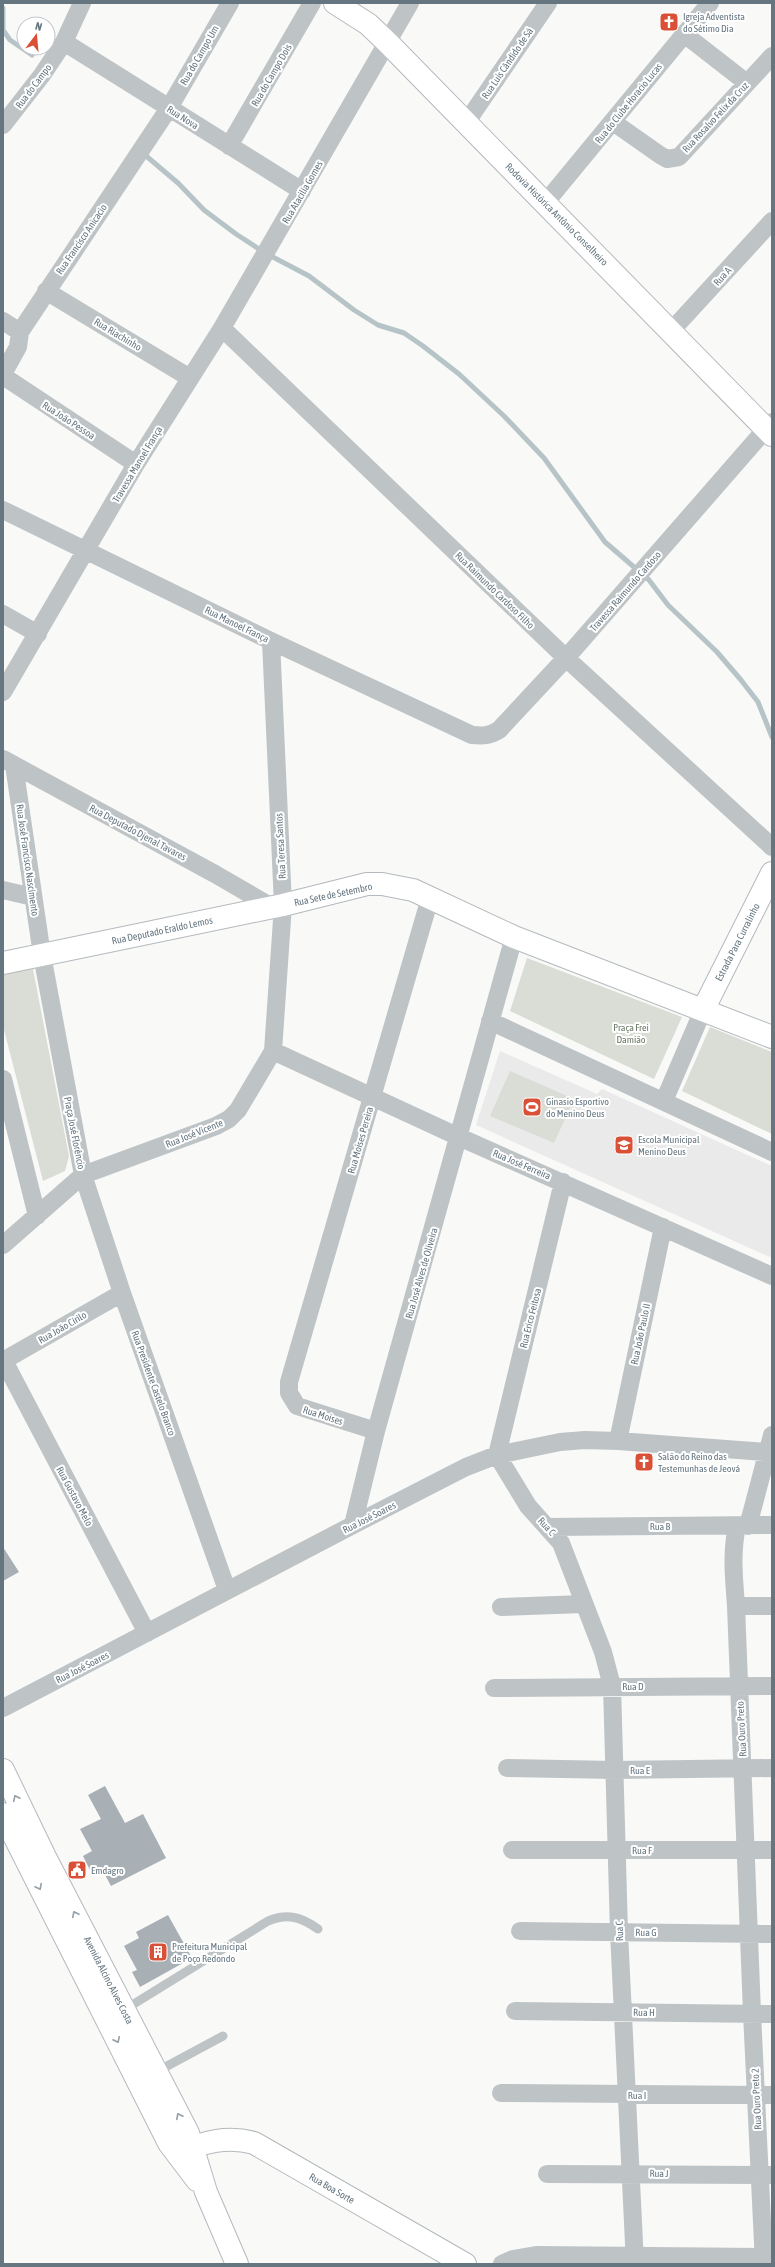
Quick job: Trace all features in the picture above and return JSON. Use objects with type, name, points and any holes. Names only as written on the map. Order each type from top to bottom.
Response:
[{"type":"street","name":"Rua do Campo","points":[[3,125],[42,75],[64,42],[82,3]]},
{"type":"street","name":"Rua do Campo Um","points":[[169,108],[230,3]]},
{"type":"street","name":"Rua do Campo Dois","points":[[230,146],[312,3]]},
{"type":"street","name":"Rodovia Histórica Antônio Conselheiro","points":[[334,3],[368,24],[388,43],[770,428]]},
{"type":"street","name":"Rua Atacilia Gomes","points":[[190,378],[222,328],[272,243],[410,3]]},
{"type":"street","name":"Rua Luís Cândido de Sá","points":[[466,123],[548,3]]},
{"type":"street","name":"Rua do Clube Horacio Lucas","points":[[546,202],[710,3]]},
{"type":"street","points":[[684,34],[747,83]]},
{"type":"street","name":"Rua Nova","points":[[64,42],[302,191]]},
{"type":"street","name":"Rua Rosalvo Felix da Cruz","points":[[613,122],[660,156],[673,159],[679,157],[772,56]]},
{"type":"street","name":"Rua Francisco Anicacio","points":[[3,375],[18,347],[20,332],[169,108]]},
{"type":"street","name":"Rua A","points":[[672,330],[772,221]]},
{"type":"street","name":"Rua Riachinho","points":[[46,291],[190,378]]},
{"type":"street","points":[[3,321],[20,332]]},
{"type":"street","name":"Rua Raimundo Cardoso Filho","points":[[222,328],[566,658],[772,846]]},
{"type":"street","name":"Rua João Pessoa","points":[[3,375],[136,464]]},
{"type":"street","name":"Travessa Manoel França","points":[[86,551],[136,464],[190,378]]},
{"type":"street","name":"Travessa Raimundo Cardoso","points":[[472,735],[491,735],[499,730],[566,658],[770,428]]},
{"type":"street","name":"Rua Manoel França","points":[[3,510],[271,641],[472,735]]},
{"type":"street","points":[[3,692],[86,551]]},
{"type":"street","points":[[3,614],[38,634]]},
{"type":"street","name":"Rua Teresa Santos","points":[[271,641],[277,906],[273,1051]]},
{"type":"street","name":"Rua Deputado Djenal Tavares","points":[[9,762],[277,906]]},
{"type":"street","name":"Rua José Francisco Nascimento","points":[[9,762],[42,955]]},
{"type":"street","name":"Estrada Para Curralinho","points":[[703,1010],[772,873]]},
{"type":"street","name":"Rua Sete de Setembro","points":[[277,906],[367,884],[398,886],[430,898]]},
{"type":"street","points":[[3,890],[33,897]]},
{"type":"street","points":[[430,898],[514,937],[772,1037]]},
{"type":"street","name":"Rua Moises Pereira","points":[[289,1382],[430,898]]},
{"type":"street","name":"Rua Deputado Eraldo Lemos","points":[[42,955],[277,906]]},
{"type":"street","points":[[514,937],[490,1021],[772,1152]]},
{"type":"street","points":[[3,963],[42,955]]},
{"type":"street","name":"Praça José Florêncio","points":[[3,1245],[83,1175],[42,955]]},
{"type":"street","points":[[664,1101],[703,1010]]},
{"type":"street","name":"Rua José Alves de Oliveira","points":[[353,1525],[376,1431],[459,1137],[490,1021]]},
{"type":"street","name":"Rua José Ferreira","points":[[273,1051],[459,1137],[772,1276]]},
{"type":"street","name":"Rua José Vicente","points":[[83,1175],[216,1126],[229,1119],[238,1110],[273,1051]]},
{"type":"street","points":[[3,1079],[7,1111],[37,1216]]},
{"type":"street","name":"Rua Presidente Castelo Branco","points":[[83,1175],[122,1292],[227,1590]]},
{"type":"street","name":"Rua Erico Feitosa","points":[[497,1455],[563,1182]]},
{"type":"street","name":"Rua João Paulo II","points":[[618,1441],[663,1227]]},
{"type":"street","name":"Rua João Cirilo","points":[[3,1360],[122,1292]]},
{"type":"street","name":"Rua Gustavo Melo","points":[[3,1360],[147,1633]]},
{"type":"street","name":"Rua Moises","points":[[289,1382],[289,1393],[292,1401],[297,1406],[376,1431]]},
{"type":"street","name":"Rua Ouro Preto","points":[[749,1933],[747,1850],[736,1606],[732,1551],[743,1526],[772,1435]]},
{"type":"street","name":"Rua José Soares","points":[[3,1708],[227,1590],[466,1467],[497,1455],[560,1442],[618,1441],[766,1452]]},
{"type":"street","name":"Rua C","points":[[497,1455],[528,1506],[549,1527],[561,1543],[569,1560],[609,1669],[612,1686],[619,1932],[628,2095],[634,2260]]},
{"type":"street","name":"Rua B","points":[[549,1527],[772,1525]]},
{"type":"street","points":[[502,1606],[584,1604]]},
{"type":"street","points":[[736,1606],[772,1606]]},
{"type":"street","name":"Rua D","points":[[494,1688],[772,1686]]},
{"type":"street","name":"Rua E","points":[[507,1768],[615,1770],[772,1768]]},
{"type":"street","name":"Avenida Alcino Alves Costa","points":[[3,1770],[36,1861]]},
{"type":"street","name":"Avenida Alcino Alves Costa","points":[[3,1814],[36,1861],[116,2014],[147,2077],[188,2133],[185,2151],[206,2192],[237,2264]]},
{"type":"street","name":"Rua F","points":[[512,1850],[772,1850]]},
{"type":"street","name":"Rua G","points":[[520,1931],[772,1934]]},
{"type":"street","name":"Rua Ouro Preto 2","points":[[749,1933],[752,2013],[764,2095],[767,2259]]},
{"type":"street","name":"Rua H","points":[[515,2010],[772,2014]]},
{"type":"street","name":"Rua I","points":[[501,2093],[764,2095]]},
{"type":"street","name":"Rua Boa Sorte","points":[[185,2151],[228,2139],[240,2139],[254,2144],[465,2264]]},
{"type":"street","name":"Rua J","points":[[546,2174],[630,2173],[766,2175]]},
{"type":"street","points":[[502,2264],[513,2258],[536,2254],[634,2260],[767,2259]]},
{"type":"lane","points":[[116,2014],[268,1921],[286,1916],[296,1916],[318,1929]]},
{"type":"lane","points":[[147,2077],[223,2036]]},
{"type":"shaded area","name":"Escola Municipal Menino Deus","points":[[500,1051],[597,1094],[602,1089],[772,1166],[772,1258],[476,1125]]},
{"type":"green space","name":"Praça Frei Damião","points":[[527,958],[682,1017],[654,1079],[510,1011]]},
{"type":"green space","points":[[32,964],[69,1156],[65,1171],[43,1181],[3,1026],[3,972]]},
{"type":"green space","points":[[710,1027],[772,1052],[772,1134],[682,1091]]},
{"type":"green space","name":"Ginasio Esportivo do Menino Deus","points":[[510,1071],[574,1099],[554,1143],[490,1116]]},
{"type":"building","points":[[3,1547],[19,1572],[3,1581]]},
{"type":"building","points":[[105,1786],[125,1823],[143,1814],[166,1858],[111,1886],[103,1871],[93,1876],[83,1856],[92,1851],[80,1829],[101,1819],[88,1795]]},
{"type":"building","name":"Prefeitura Municipal de Poço Redondo","points":[[168,1915],[192,1958],[140,1987],[132,1972],[137,1970],[124,1946],[139,1938],[136,1932]]},
{"type":"waterway","points":[[3,8],[3,30]]},
{"type":"waterway","points":[[3,30],[10,40],[16,44]]},
{"type":"waterway","points":[[145,155],[178,183],[204,210],[262,251]]},
{"type":"waterway","points":[[269,255],[309,276],[354,310],[378,325],[404,333],[423,346],[459,374],[504,416],[544,458],[605,542],[649,580],[668,605],[717,652],[741,680],[758,702],[772,737]]},
{"type":"place","name":"Igreja Adventista do Sétimo Dia","points":[[669,22]]},
{"type":"place","name":"Ginasio Esportivo do Menino Deus","points":[[532,1107]]},
{"type":"place","name":"Escola Municipal Menino Deus","points":[[624,1145]]},
{"type":"place","name":"Salão do Reino das Testemunhas de Jeová","points":[[644,1462]]},
{"type":"place","name":"Emdagro","points":[[77,1870]]},
{"type":"place","name":"Prefeitura Municipal de Poço Redondo","points":[[158,1952]]}]
